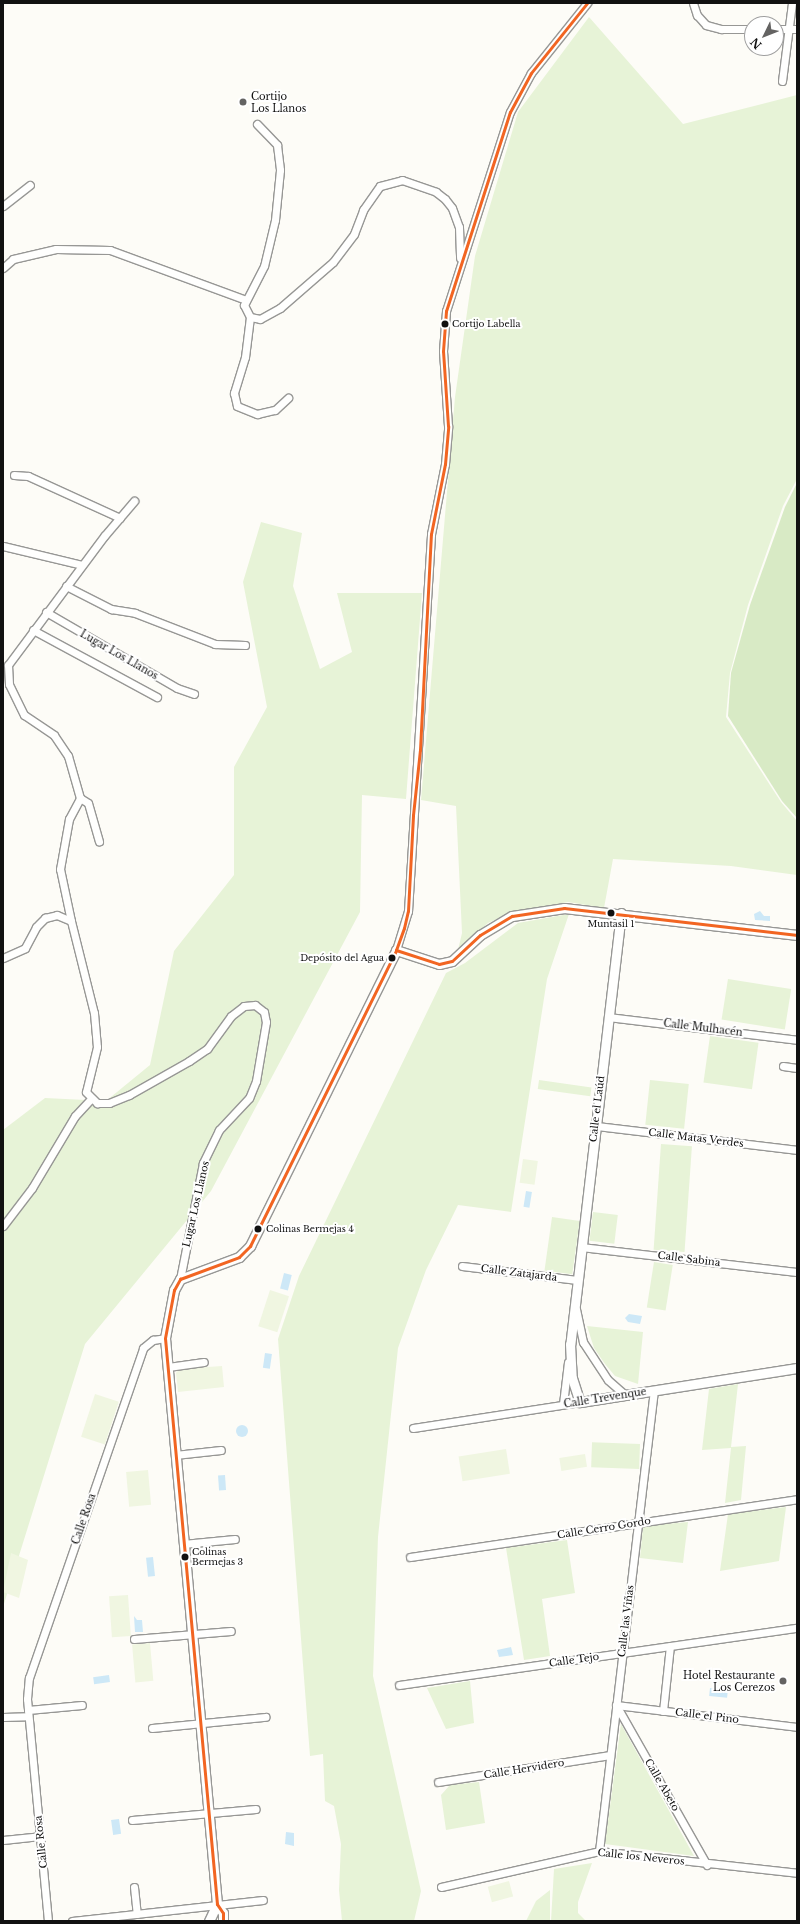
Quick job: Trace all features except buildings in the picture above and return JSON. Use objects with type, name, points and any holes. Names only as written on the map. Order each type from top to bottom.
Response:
[{"type":"street","points":[[223,1921],[217,1904],[165,1338],[174,1290],[180,1279],[238,1257],[250,1246],[396,950],[408,911],[413,815],[420,750],[431,534],[445,464],[448,426],[443,351],[446,318],[460,263],[510,112],[532,73],[587,3]]},
{"type":"street","points":[[693,3],[697,15],[706,25],[721,29],[744,29]]},
{"type":"street","points":[[782,81],[792,3]]},
{"type":"street","points":[[784,29],[797,29]]},
{"type":"street","points":[[257,124],[277,145],[280,170],[275,220],[264,266],[244,305],[250,317],[245,357],[234,393],[238,406],[257,414],[275,410],[288,398]]},
{"type":"street","points":[[250,317],[260,319],[280,308],[333,262],[354,234],[363,210],[380,186],[402,180],[436,192],[452,208],[459,228],[460,263]]},
{"type":"street","points":[[3,206],[30,185]]},
{"type":"street","points":[[3,268],[13,259],[56,249],[110,250],[246,300]]},
{"type":"street","points":[[14,475],[28,476],[120,518]]},
{"type":"street","points":[[99,841],[88,803],[80,798],[68,756],[54,735],[24,715],[9,684],[6,665],[82,565],[134,501]]},
{"type":"street","points":[[3,546],[82,565]]},
{"type":"street","points":[[66,586],[111,609],[135,613],[215,644],[245,645]]},
{"type":"street","name":"Lugar Los Llanos","points":[[46,612],[177,688],[194,694]]},
{"type":"street","name":"Lugar Los Llanos","points":[[33,630],[157,697]]},
{"type":"street","points":[[3,1226],[32,1188],[75,1116],[91,1099],[86,1092],[97,1047],[94,1013],[71,921],[60,869],[69,819],[80,798]]},
{"type":"street","points":[[396,950],[439,964],[452,961],[500,921],[522,913],[564,908],[621,913],[797,935]]},
{"type":"street","name":"Calle el Laúd","points":[[563,1404],[621,913]]},
{"type":"street","points":[[3,958],[25,948],[36,927],[45,918],[57,915],[71,921]]},
{"type":"street","name":"Lugar Los Llanos","points":[[91,1099],[97,1103],[109,1103],[152,1084],[207,1049],[231,1016],[244,1006],[255,1005],[264,1012],[266,1022],[256,1081],[249,1098],[219,1130],[203,1163],[180,1279]]},
{"type":"street","name":"Calle Mulhacén","points":[[608,1017],[797,1040]]},
{"type":"street","points":[[784,1066],[797,1068]]},
{"type":"street","name":"Calle Matas Verdes","points":[[596,1126],[797,1150]]},
{"type":"street","name":"Calle Sabina","points":[[581,1247],[797,1272]]},
{"type":"street","name":"Calle Zatajarda","points":[[462,1266],[577,1280]]},
{"type":"street","name":"Calle el Laúd","points":[[575,1305],[583,1342],[608,1380],[625,1395]]},
{"type":"street","name":"Calle Rosa","points":[[48,1921],[28,1713],[29,1678],[143,1348],[153,1340],[165,1338]]},
{"type":"street","name":"Calle el Laúd","points":[[570,1354],[572,1378],[580,1402]]},
{"type":"street","points":[[168,1367],[204,1362]]},
{"type":"street","name":"Calle Trevenque","points":[[413,1428],[797,1368]]},
{"type":"street","name":"Calle las Viñas","points":[[599,1851],[654,1390]]},
{"type":"street","points":[[175,1455],[221,1450]]},
{"type":"street","name":"Calle Cerro Gordo","points":[[410,1557],[797,1499]]},
{"type":"street","points":[[183,1544],[235,1539]]},
{"type":"street","name":"Calle Tejo","points":[[399,1685],[797,1628]]},
{"type":"street","points":[[134,1639],[231,1631]]},
{"type":"street","points":[[663,1711],[670,1646]]},
{"type":"street","points":[[3,1718],[82,1705]]},
{"type":"street","name":"Calle el Pino","points":[[616,1705],[797,1727]]},
{"type":"street","name":"Calle Abeto","points":[[616,1705],[707,1864]]},
{"type":"street","points":[[152,1728],[265,1717]]},
{"type":"street","name":"Calle Hervidero","points":[[438,1782],[610,1755]]},
{"type":"street","points":[[132,1820],[256,1809]]},
{"type":"street","points":[[3,1840],[40,1836]]},
{"type":"street","name":"Calle los Neveros","points":[[441,1887],[599,1851],[797,1873]]},
{"type":"street","points":[[134,1887],[136,1914]]},
{"type":"street","points":[[72,1921],[105,1919],[217,1904],[263,1900]]},
{"type":"street","points":[[209,1921],[217,1904]]},
{"type":"green space","points":[[589,17],[683,124],[797,95],[797,479],[783,506],[748,605],[730,673],[726,717],[781,802],[797,821],[797,875],[731,866],[613,859],[604,908],[568,902],[508,914],[488,923],[458,950],[462,933],[456,806],[421,800],[455,397],[475,256],[518,112]]},
{"type":"green space","points":[[797,483],[797,818],[782,801],[728,716],[731,673],[750,605],[785,507]]},
{"type":"green space","points":[[261,522],[302,533],[293,586],[320,669],[352,652],[337,593],[422,593],[406,799],[362,795],[360,912],[211,1191],[85,1344],[3,1607],[3,1130],[45,1098],[106,1101],[150,1065],[174,951],[234,875],[234,767],[267,707],[243,582]]},
{"type":"green space","points":[[569,914],[547,979],[511,1212],[458,1205],[426,1270],[398,1348],[378,1537],[373,1676],[421,1891],[414,1921],[342,1921],[339,1890],[341,1844],[334,1806],[325,1801],[323,1754],[310,1756],[278,1339],[299,1276],[446,973],[465,963],[518,923]]},
{"type":"green space","points":[[728,979],[791,989],[785,1030],[722,1019]]},
{"type":"green space","points":[[710,1036],[759,1043],[752,1089],[703,1083]]},
{"type":"green space","points":[[539,1080],[591,1087],[590,1096],[538,1089]]},
{"type":"green space","points":[[650,1080],[689,1084],[684,1129],[645,1125]]},
{"type":"green space","points":[[661,1144],[692,1146],[685,1252],[654,1250]]},
{"type":"green space","points":[[523,1159],[538,1161],[535,1185],[520,1183]]},
{"type":"green space","points":[[593,1212],[618,1215],[614,1244],[589,1241]]},
{"type":"green space","points":[[552,1217],[580,1221],[572,1274],[544,1270]]},
{"type":"green space","points":[[654,1262],[673,1265],[666,1310],[647,1307]]},
{"type":"green space","points":[[270,1290],[289,1296],[277,1332],[258,1326]]},
{"type":"green space","points":[[587,1326],[643,1332],[638,1384],[615,1376],[594,1348]]},
{"type":"green space","points":[[222,1366],[224,1387],[178,1392],[176,1373],[179,1369]]},
{"type":"green space","points":[[738,1384],[731,1447],[746,1446],[741,1500],[725,1503],[731,1448],[702,1450],[709,1389]]},
{"type":"green space","points":[[95,1394],[119,1402],[105,1445],[81,1437]]},
{"type":"green space","points":[[592,1442],[640,1444],[639,1469],[591,1467]]},
{"type":"green space","points":[[506,1449],[510,1474],[463,1481],[459,1457]]},
{"type":"green space","points":[[585,1454],[587,1467],[561,1471],[559,1458]]},
{"type":"green space","points":[[148,1470],[151,1505],[129,1507],[126,1472]]},
{"type":"green space","points":[[786,1507],[779,1561],[720,1571],[728,1514]]},
{"type":"green space","points":[[688,1522],[683,1563],[640,1558],[643,1526]]},
{"type":"green space","points":[[567,1540],[575,1593],[542,1599],[550,1656],[524,1660],[506,1548]]},
{"type":"green space","points":[[11,1553],[28,1560],[19,1598],[3,1592]]},
{"type":"green space","points":[[128,1595],[131,1636],[112,1637],[109,1596]]},
{"type":"green space","points":[[150,1643],[153,1681],[135,1682],[132,1645]]},
{"type":"green space","points":[[470,1681],[474,1723],[446,1729],[427,1688]]},
{"type":"green space","points":[[621,1724],[694,1856],[605,1844]]},
{"type":"green space","points":[[479,1782],[485,1823],[446,1830],[441,1795],[450,1785]]},
{"type":"green space","points":[[592,1863],[578,1902],[578,1913],[586,1921],[551,1921],[554,1869]]},
{"type":"green space","points":[[509,1881],[513,1896],[492,1902],[488,1887]]},
{"type":"green space","points":[[550,1890],[550,1921],[526,1921],[536,1901]]},
{"type":"water","points":[[760,911],[764,916],[770,916],[770,921],[755,920],[754,914]]},
{"type":"water","points":[[526,1191],[532,1192],[529,1208],[523,1207]]},
{"type":"water","points":[[284,1273],[292,1275],[288,1290],[280,1289]]},
{"type":"water","points":[[629,1314],[642,1316],[640,1324],[628,1322],[625,1318]]},
{"type":"water","points":[[265,1353],[272,1354],[270,1369],[263,1368]]},
{"type":"water","points":[[242,1425],[246,1427],[248,1431],[246,1435],[242,1437],[238,1435],[236,1431],[238,1427]]},
{"type":"water","points":[[218,1475],[225,1475],[226,1490],[219,1490]]},
{"type":"water","points":[[153,1557],[155,1576],[148,1577],[146,1558]]},
{"type":"water","points":[[134,1616],[137,1620],[142,1620],[143,1632],[135,1632]]},
{"type":"water","points":[[511,1647],[513,1655],[499,1657],[497,1650]]},
{"type":"water","points":[[109,1675],[110,1682],[94,1684],[93,1677]]},
{"type":"water","points":[[710,1688],[728,1690],[727,1698],[709,1696]]},
{"type":"water","points":[[119,1819],[121,1834],[113,1835],[111,1820]]},
{"type":"water","points":[[286,1832],[294,1833],[294,1846],[285,1844]]},
{"type":"transit line","points":[[223,1921],[223,1913],[217,1904],[165,1338],[174,1290],[180,1279],[239,1257],[250,1246],[396,950],[404,928],[408,911],[413,815],[420,750],[431,534],[445,464],[448,426],[443,351],[446,311],[510,112],[531,73],[587,3]]},
{"type":"transit line","points":[[396,950],[439,964],[452,961],[480,935],[512,916],[564,908],[797,935]]},
{"type":"place","name":"Cortijo Los Llanos","points":[[243,102]]},
{"type":"place","name":"Cortijo Labella","points":[[445,324]]},
{"type":"place","name":"Muntasil 1","points":[[611,913]]},
{"type":"place","name":"Depósito del Agua","points":[[392,958]]},
{"type":"place","name":"Colinas Bermejas 4","points":[[258,1229]]},
{"type":"place","name":"Colinas Bermejas 3","points":[[185,1557]]},
{"type":"place","name":"Hotel Restaurante Los Cerezos","points":[[783,1681]]}]
